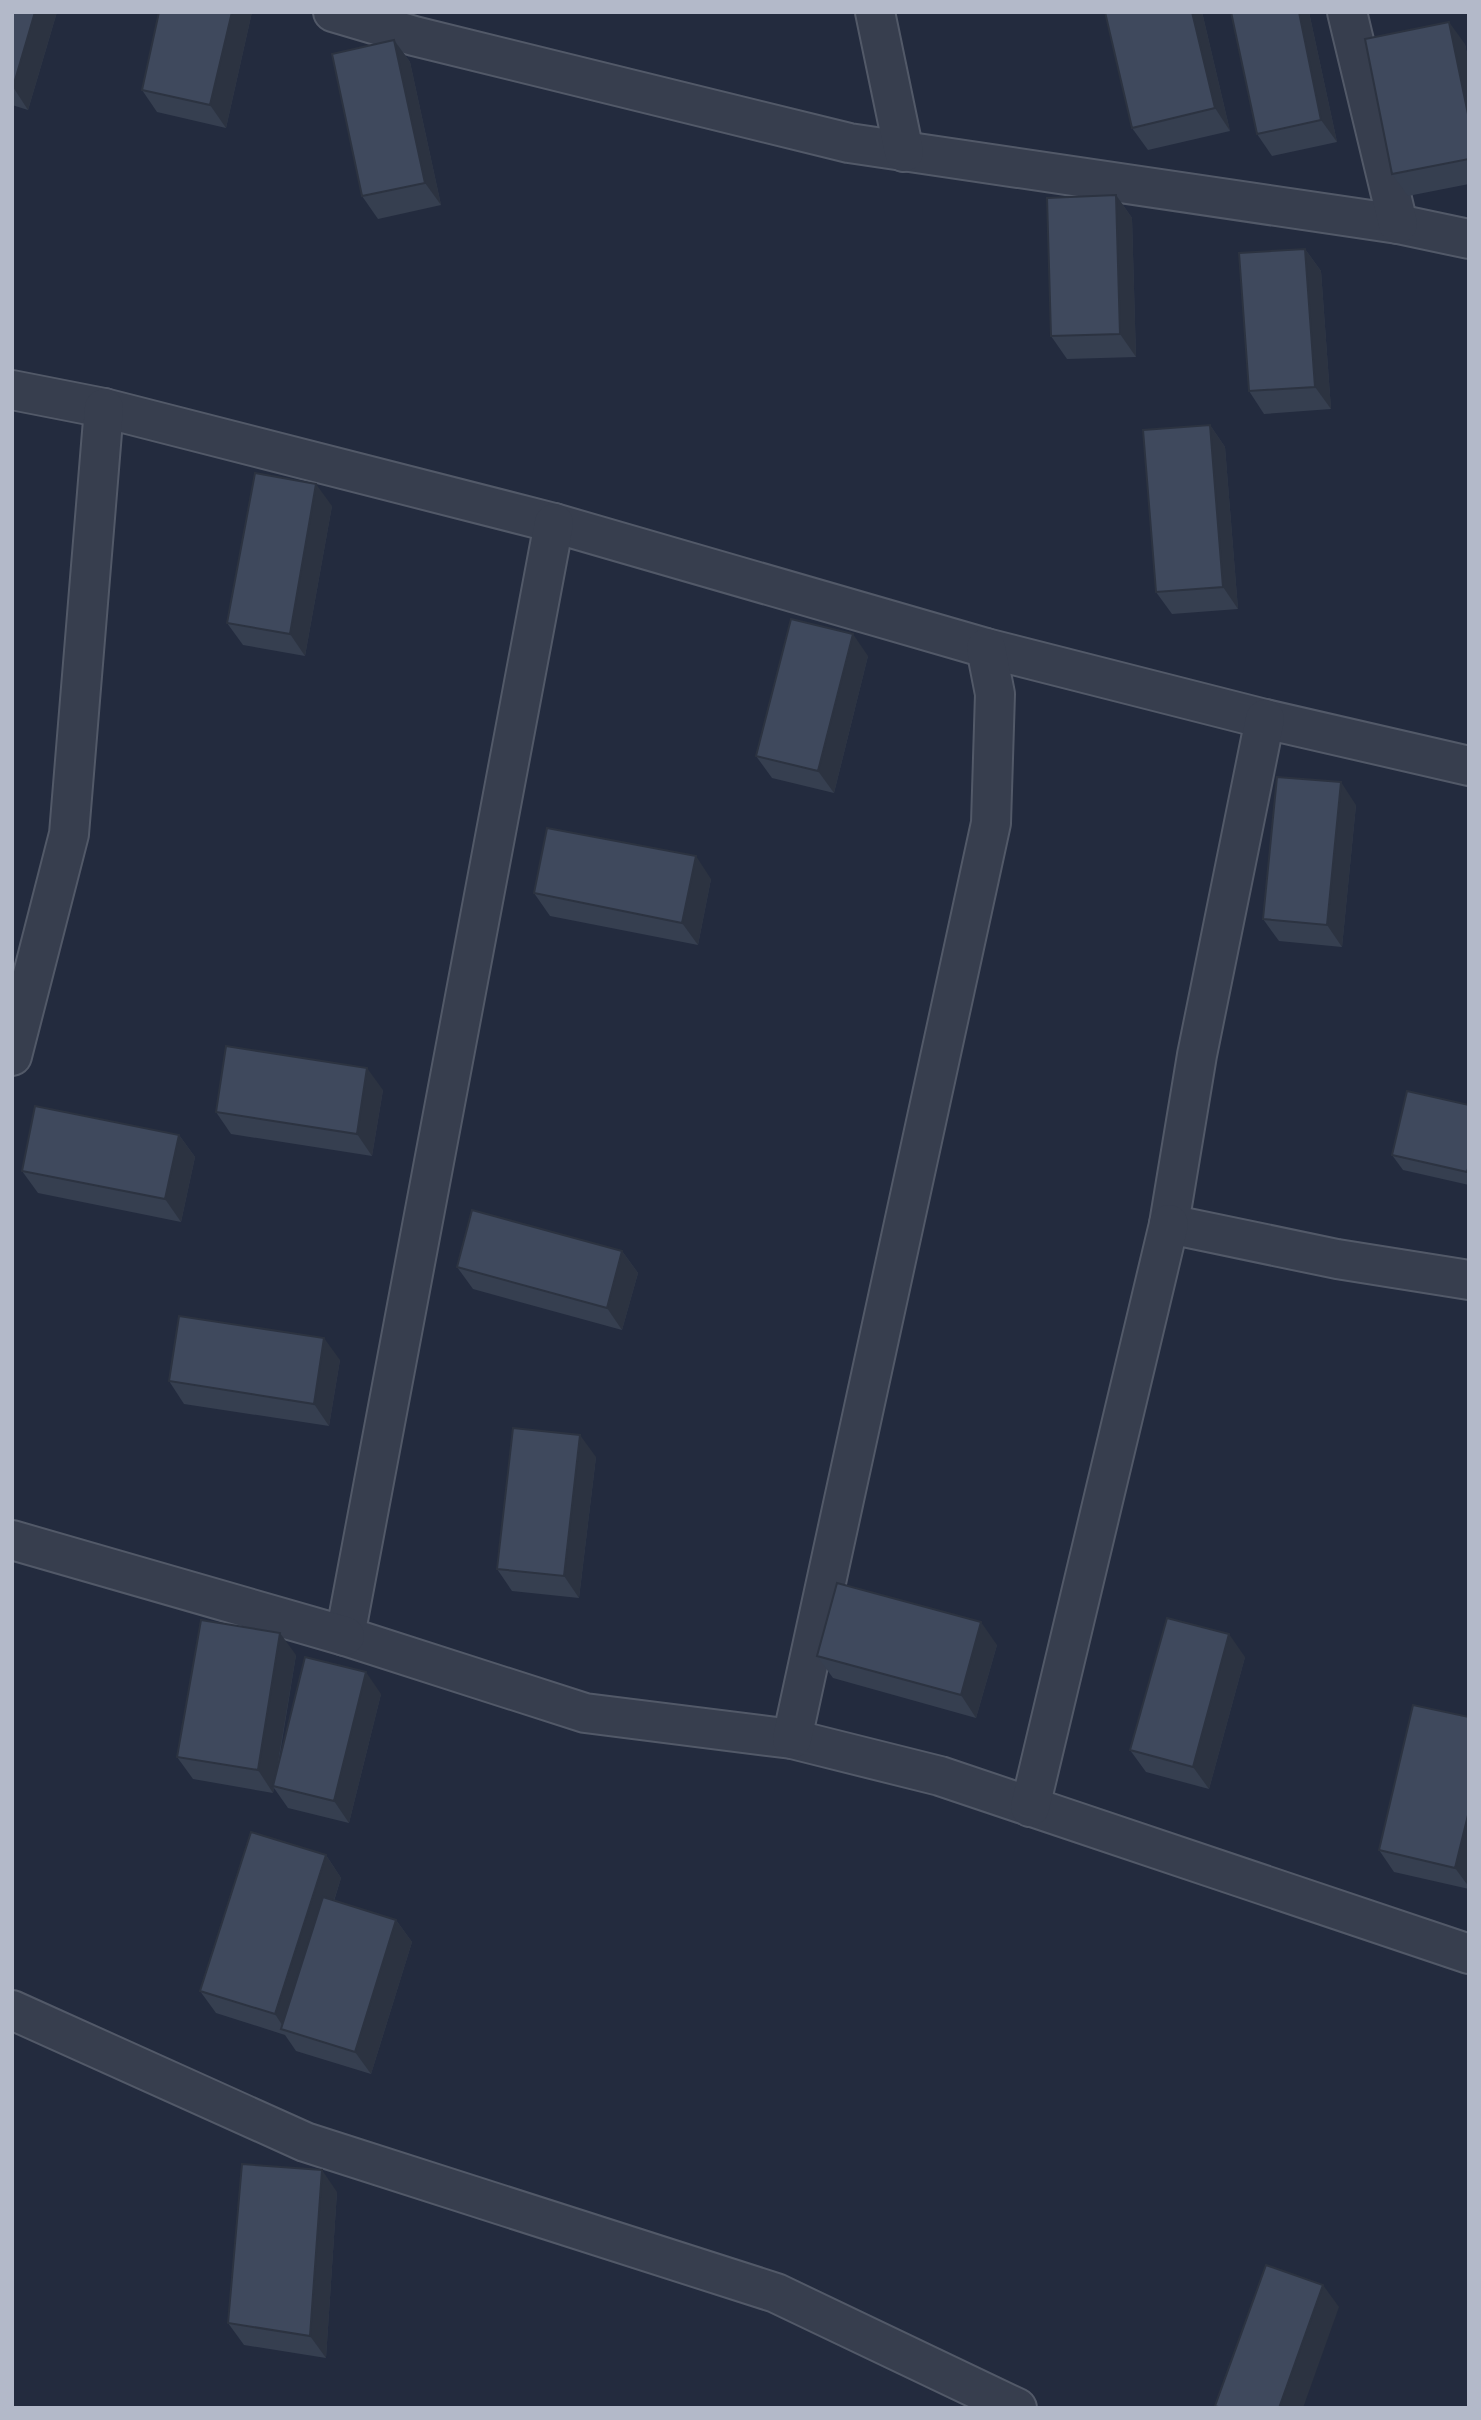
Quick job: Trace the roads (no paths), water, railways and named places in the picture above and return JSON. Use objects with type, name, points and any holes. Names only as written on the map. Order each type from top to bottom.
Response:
[{"type":"street","points":[[333,12],[411,24],[849,143],[1398,224],[1469,239]]},
{"type":"street","points":[[875,12],[904,152]]},
{"type":"street","points":[[1347,12],[1398,224]]},
{"type":"street","points":[[12,390],[104,408],[554,523],[986,648],[1265,719],[1469,766]]},
{"type":"street","points":[[12,1056],[69,834],[104,408]]},
{"type":"street","points":[[345,1636],[554,523]]},
{"type":"street","points":[[792,1739],[991,823],[995,694],[986,648]]},
{"type":"street","points":[[1030,1807],[1169,1224],[1197,1055],[1265,719]]},
{"type":"street","points":[[1169,1224],[1338,1259],[1469,1280]]},
{"type":"street","points":[[12,1541],[345,1636],[585,1713],[792,1739],[940,1776],[1469,1954]]},
{"type":"street","points":[[12,2010],[305,2142],[776,2293],[1017,2408]]}]
